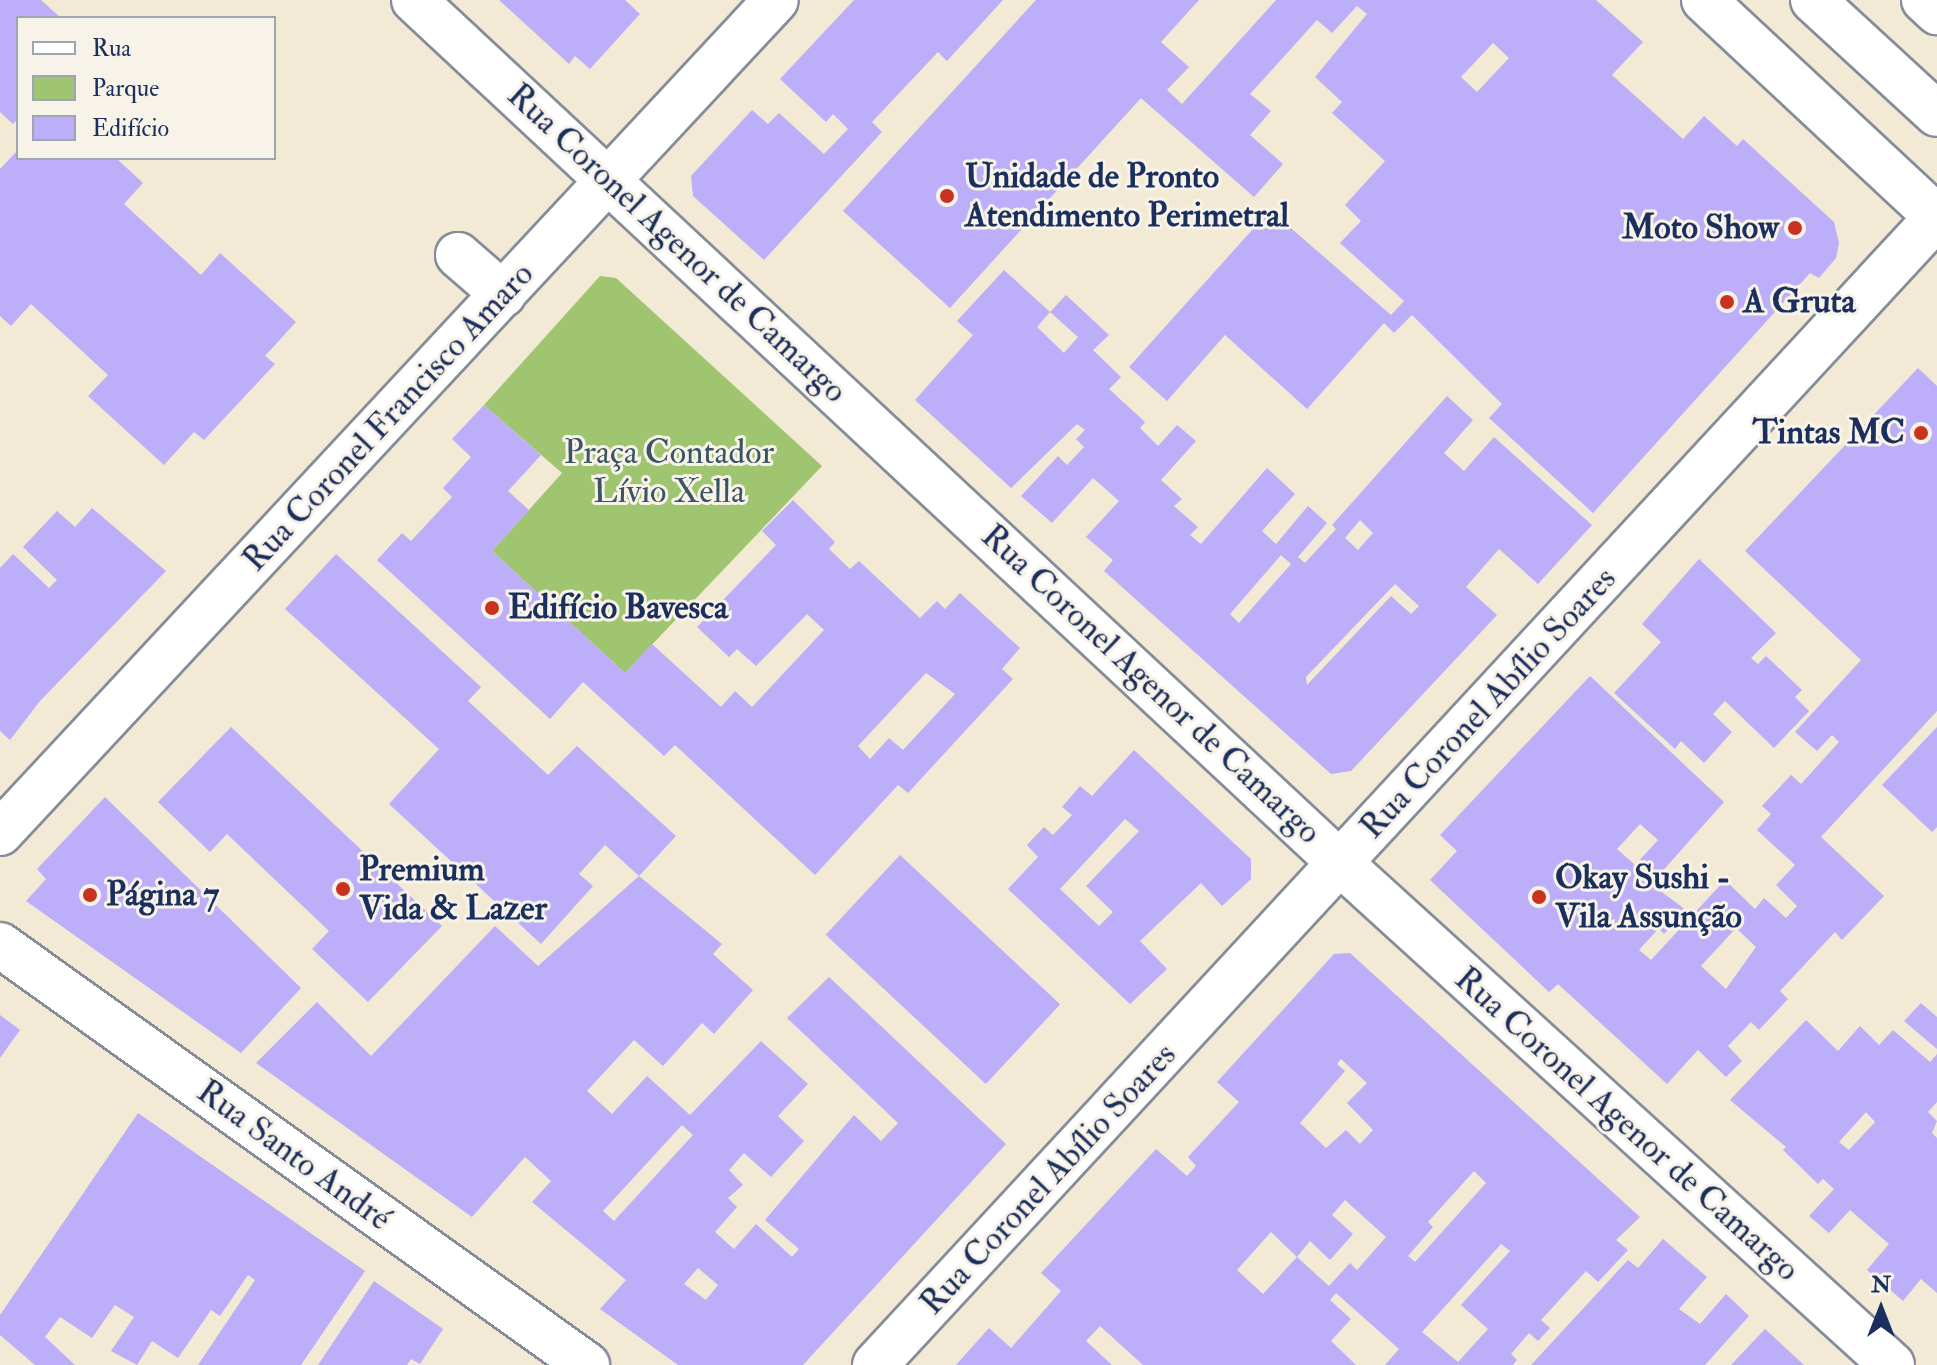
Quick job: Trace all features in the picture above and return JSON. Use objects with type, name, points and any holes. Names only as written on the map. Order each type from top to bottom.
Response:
[{"type":"main road","name":"Rua Coronel Agenor de Camargo","points":[[414,0],[610,179],[1340,863],[1892,1365]]},
{"type":"main road","name":"Rua Coronel Francisco Amaro","points":[[0,833],[776,0]]},
{"type":"main road","points":[[1704,0],[1937,217]]},
{"type":"main road","points":[[1813,0],[1937,114]]},
{"type":"main road","points":[[1924,0],[1937,12]]},
{"type":"main road","name":"Rua Coronel Abílio Soares","points":[[875,1365],[1937,217]]},
{"type":"main road","points":[[458,255],[503,294]]},
{"type":"main road","name":"Rua Santo André","points":[[0,945],[587,1365]]},
{"type":"green space","name":"Praça Contador Lívio Xella","points":[[600,276],[616,278],[822,466],[625,673],[492,551],[562,473],[484,405]]},
{"type":"building","points":[[0,0],[41,0],[59,16],[16,16],[16,121],[13,124],[0,112]]},
{"type":"building","points":[[499,0],[625,0],[640,14],[590,69],[575,56],[569,64]]},
{"type":"building","points":[[854,0],[1003,0],[947,61],[938,52],[872,122],[882,132],[764,260],[693,196],[691,176],[752,110],[768,124],[779,113],[824,154],[848,129],[833,114],[826,122],[780,79]]},
{"type":"building","points":[[1036,0],[1199,0],[1161,42],[1189,67],[1167,90],[1182,104],[1276,0],[1596,0],[1643,42],[1612,75],[1683,139],[1704,116],[1737,146],[1743,139],[1834,222],[1839,243],[1836,258],[1819,278],[1810,273],[1593,513],[1489,418],[1502,404],[1412,315],[1394,333],[1384,323],[1307,409],[1225,335],[1167,401],[1129,367],[1270,210],[1391,315],[1404,301],[1340,243],[1361,221],[1345,205],[1385,161],[1332,113],[1342,102],[1315,77],[1367,14],[1357,6],[1332,33],[1317,20],[1250,94],[1271,111],[1250,135],[1283,164],[1254,197],[1141,98],[950,308],[843,211]],"holes":[[[1493,43],[1509,58],[1477,92],[1461,77]]]},
{"type":"building","points":[[16,152],[16,160],[118,160],[143,183],[124,204],[201,275],[220,253],[296,322],[265,356],[275,364],[204,440],[194,432],[164,465],[88,396],[108,375],[31,304],[11,326],[0,316],[0,169]]},
{"type":"building","points":[[1004,270],[1050,312],[1066,295],[1109,335],[1093,350],[1121,377],[1109,389],[1145,422],[1140,428],[1158,446],[1177,425],[1196,441],[1161,480],[1182,499],[1174,506],[1198,527],[1190,535],[1201,544],[1267,468],[1295,494],[1262,531],[1276,544],[1308,506],[1327,523],[1298,557],[1305,563],[1336,529],[1332,525],[1447,396],[1473,420],[1444,453],[1464,471],[1494,437],[1592,525],[1538,584],[1499,549],[1466,587],[1497,615],[1351,771],[1331,774],[1104,571],[1113,560],[1086,537],[1119,501],[1093,478],[1052,523],[1021,496],[1058,456],[1067,465],[1084,447],[1076,439],[1085,430],[1077,424],[1011,488],[915,400],[973,335],[957,321]],"holes":[[[1050,312],[1078,337],[1064,353],[1037,327]],[[1360,520],[1373,533],[1358,550],[1345,538]],[[1281,555],[1291,564],[1239,623],[1230,614]],[[1395,584],[1419,606],[1411,614],[1391,596],[1307,685],[1306,677]]]},
{"type":"building","points":[[1918,368],[1937,386],[1937,711],[1821,837],[1884,896],[1842,940],[1835,932],[1780,991],[1788,999],[1759,1030],[1751,1022],[1728,1046],[1742,1061],[1726,1077],[1698,1050],[1667,1084],[1558,984],[1549,992],[1430,880],[1457,851],[1440,835],[1590,676],[1724,802],[1651,884],[1686,910],[1664,934],[1659,928],[1639,950],[1651,960],[1725,880],[1755,909],[1764,898],[1786,918],[1797,906],[1776,885],[1795,865],[1757,830],[1771,814],[1762,806],[1791,775],[1801,784],[1839,742],[1832,735],[1817,751],[1795,732],[1861,660],[1745,551]],"holes":[[[1640,824],[1658,840],[1635,865],[1617,849]],[[1736,928],[1756,947],[1726,989],[1701,966]]]},
{"type":"building","points":[[484,405],[541,455],[508,491],[529,510],[492,551],[625,673],[652,644],[721,707],[735,691],[752,707],[824,630],[807,614],[756,666],[737,649],[729,657],[697,627],[776,545],[762,531],[793,500],[835,542],[829,549],[850,569],[859,561],[920,618],[937,601],[945,609],[960,593],[1020,648],[1002,669],[1013,679],[908,793],[898,785],[815,875],[675,745],[664,756],[583,682],[550,719],[377,560],[402,533],[411,541],[452,497],[443,488],[471,457],[452,439]],"holes":[[[926,673],[955,694],[903,750],[889,738],[870,759],[858,746]]]},
{"type":"building","points":[[92,508],[166,571],[40,701],[10,740],[0,731],[0,568],[13,554],[49,588],[57,580],[23,547],[57,511],[75,527]]},
{"type":"building","points":[[336,554],[481,687],[468,701],[548,775],[577,746],[676,836],[639,876],[605,845],[579,874],[593,886],[541,944],[389,804],[439,749],[285,609]]},
{"type":"building","points":[[1699,559],[1776,633],[1751,658],[1758,664],[1766,656],[1802,690],[1795,697],[1809,711],[1774,748],[1725,701],[1713,714],[1732,732],[1704,763],[1681,741],[1675,749],[1614,693],[1661,642],[1642,624]]},
{"type":"building","name":"Premium Vida & Lazer","points":[[231,727],[442,926],[368,1002],[312,949],[329,931],[227,834],[210,852],[158,802]]},
{"type":"building","points":[[1937,727],[1937,827],[1932,832],[1882,785]]},
{"type":"building","points":[[1134,750],[1251,859],[1251,879],[1222,906],[1201,883],[1140,941],[1167,969],[1130,1004],[1008,889],[1038,857],[1027,845],[1044,827],[1053,835],[1072,815],[1062,807],[1080,786],[1092,796]],"holes":[[[1125,819],[1139,831],[1086,886],[1113,912],[1099,926],[1060,889]]]},
{"type":"building","points":[[105,797],[301,988],[241,1053],[26,901],[46,879],[37,869]]},
{"type":"building","points":[[900,855],[1060,1004],[986,1084],[826,935]]},
{"type":"building","points":[[639,876],[722,944],[713,954],[753,990],[714,1034],[702,1023],[663,1066],[634,1040],[587,1091],[612,1114],[647,1076],[690,1115],[761,1041],[808,1084],[778,1116],[804,1141],[771,1177],[744,1153],[729,1170],[743,1185],[728,1198],[737,1207],[715,1232],[734,1249],[756,1224],[792,1257],[799,1249],[765,1220],[854,1115],[881,1141],[898,1123],[787,1018],[829,977],[1006,1144],[803,1365],[678,1365],[600,1309],[626,1280],[532,1202],[551,1181],[525,1157],[472,1217],[256,1063],[317,1002],[371,1056],[495,926],[538,966]],"holes":[[[682,1125],[693,1135],[614,1221],[603,1211]],[[698,1268],[718,1285],[706,1300],[684,1284]]]},
{"type":"building","points":[[1350,953],[1640,1217],[1616,1240],[1628,1250],[1598,1282],[1586,1271],[1541,1320],[1550,1328],[1538,1341],[1529,1333],[1511,1354],[1517,1360],[1513,1365],[1385,1365],[1399,1349],[1336,1293],[1330,1300],[1351,1319],[1331,1341],[1356,1365],[1143,1365],[1100,1326],[1086,1341],[1112,1365],[956,1365],[989,1328],[1011,1348],[1061,1291],[1041,1273],[1156,1149],[1187,1176],[1196,1166],[1188,1157],[1239,1102],[1217,1082],[1334,954]],"holes":[[[1341,1059],[1367,1083],[1347,1103],[1373,1130],[1360,1144],[1346,1130],[1326,1148],[1300,1123],[1345,1071],[1337,1064]],[[1474,1171],[1486,1183],[1415,1262],[1408,1256],[1433,1227],[1428,1222]],[[1345,1200],[1386,1237],[1357,1270],[1350,1263],[1329,1286],[1297,1257],[1310,1241],[1330,1260],[1353,1234],[1332,1215]],[[1271,1232],[1297,1257],[1263,1294],[1237,1270]],[[1501,1244],[1510,1251],[1461,1305],[1488,1329],[1458,1362],[1422,1332]]]},
{"type":"building","points":[[1921,1003],[1937,1017],[1937,1049],[1904,1021]]},
{"type":"building","points":[[0,1015],[20,1030],[0,1058]]},
{"type":"building","points":[[1806,1020],[1838,1051],[1860,1026],[1879,1045],[1893,1030],[1930,1062],[1937,1054],[1937,1102],[1928,1112],[1937,1121],[1932,1133],[1937,1138],[1937,1293],[1921,1279],[1903,1301],[1867,1270],[1889,1244],[1850,1210],[1829,1233],[1809,1216],[1834,1189],[1823,1179],[1818,1184],[1783,1150],[1786,1147],[1730,1100]],"holes":[[[1866,1112],[1875,1122],[1849,1150],[1839,1142]]]},
{"type":"building","points":[[138,1113],[365,1271],[301,1365],[198,1365],[255,1280],[248,1275],[220,1316],[211,1310],[178,1358],[152,1341],[137,1365],[111,1351],[134,1317],[115,1305],[92,1338],[60,1317],[45,1337],[75,1365],[35,1365],[0,1335],[0,1315]]},
{"type":"building","points":[[1663,1239],[1707,1277],[1679,1309],[1700,1324],[1726,1294],[1749,1316],[1705,1365],[1531,1365],[1628,1260],[1638,1268]]},
{"type":"building","points":[[374,1281],[443,1329],[420,1364],[411,1359],[407,1365],[318,1365]]},
{"type":"building","points":[[1765,1329],[1804,1365],[1731,1365]]},
{"type":"place","name":"Unidade de Pronto Atendimento Perimetral","points":[[947,196]]},
{"type":"place","name":"Moto Show","points":[[1795,228]]},
{"type":"place","name":"A Gruta","points":[[1727,302]]},
{"type":"place","name":"Tintas MC","points":[[1921,433]]},
{"type":"place","name":"Edifício Bavesca","points":[[492,608]]},
{"type":"place","name":"Premium Vida & Lazer","points":[[343,889]]},
{"type":"place","name":"Página 7","points":[[90,895]]},
{"type":"place","name":"Okay Sushi - Vila Assunção","points":[[1539,897]]}]
